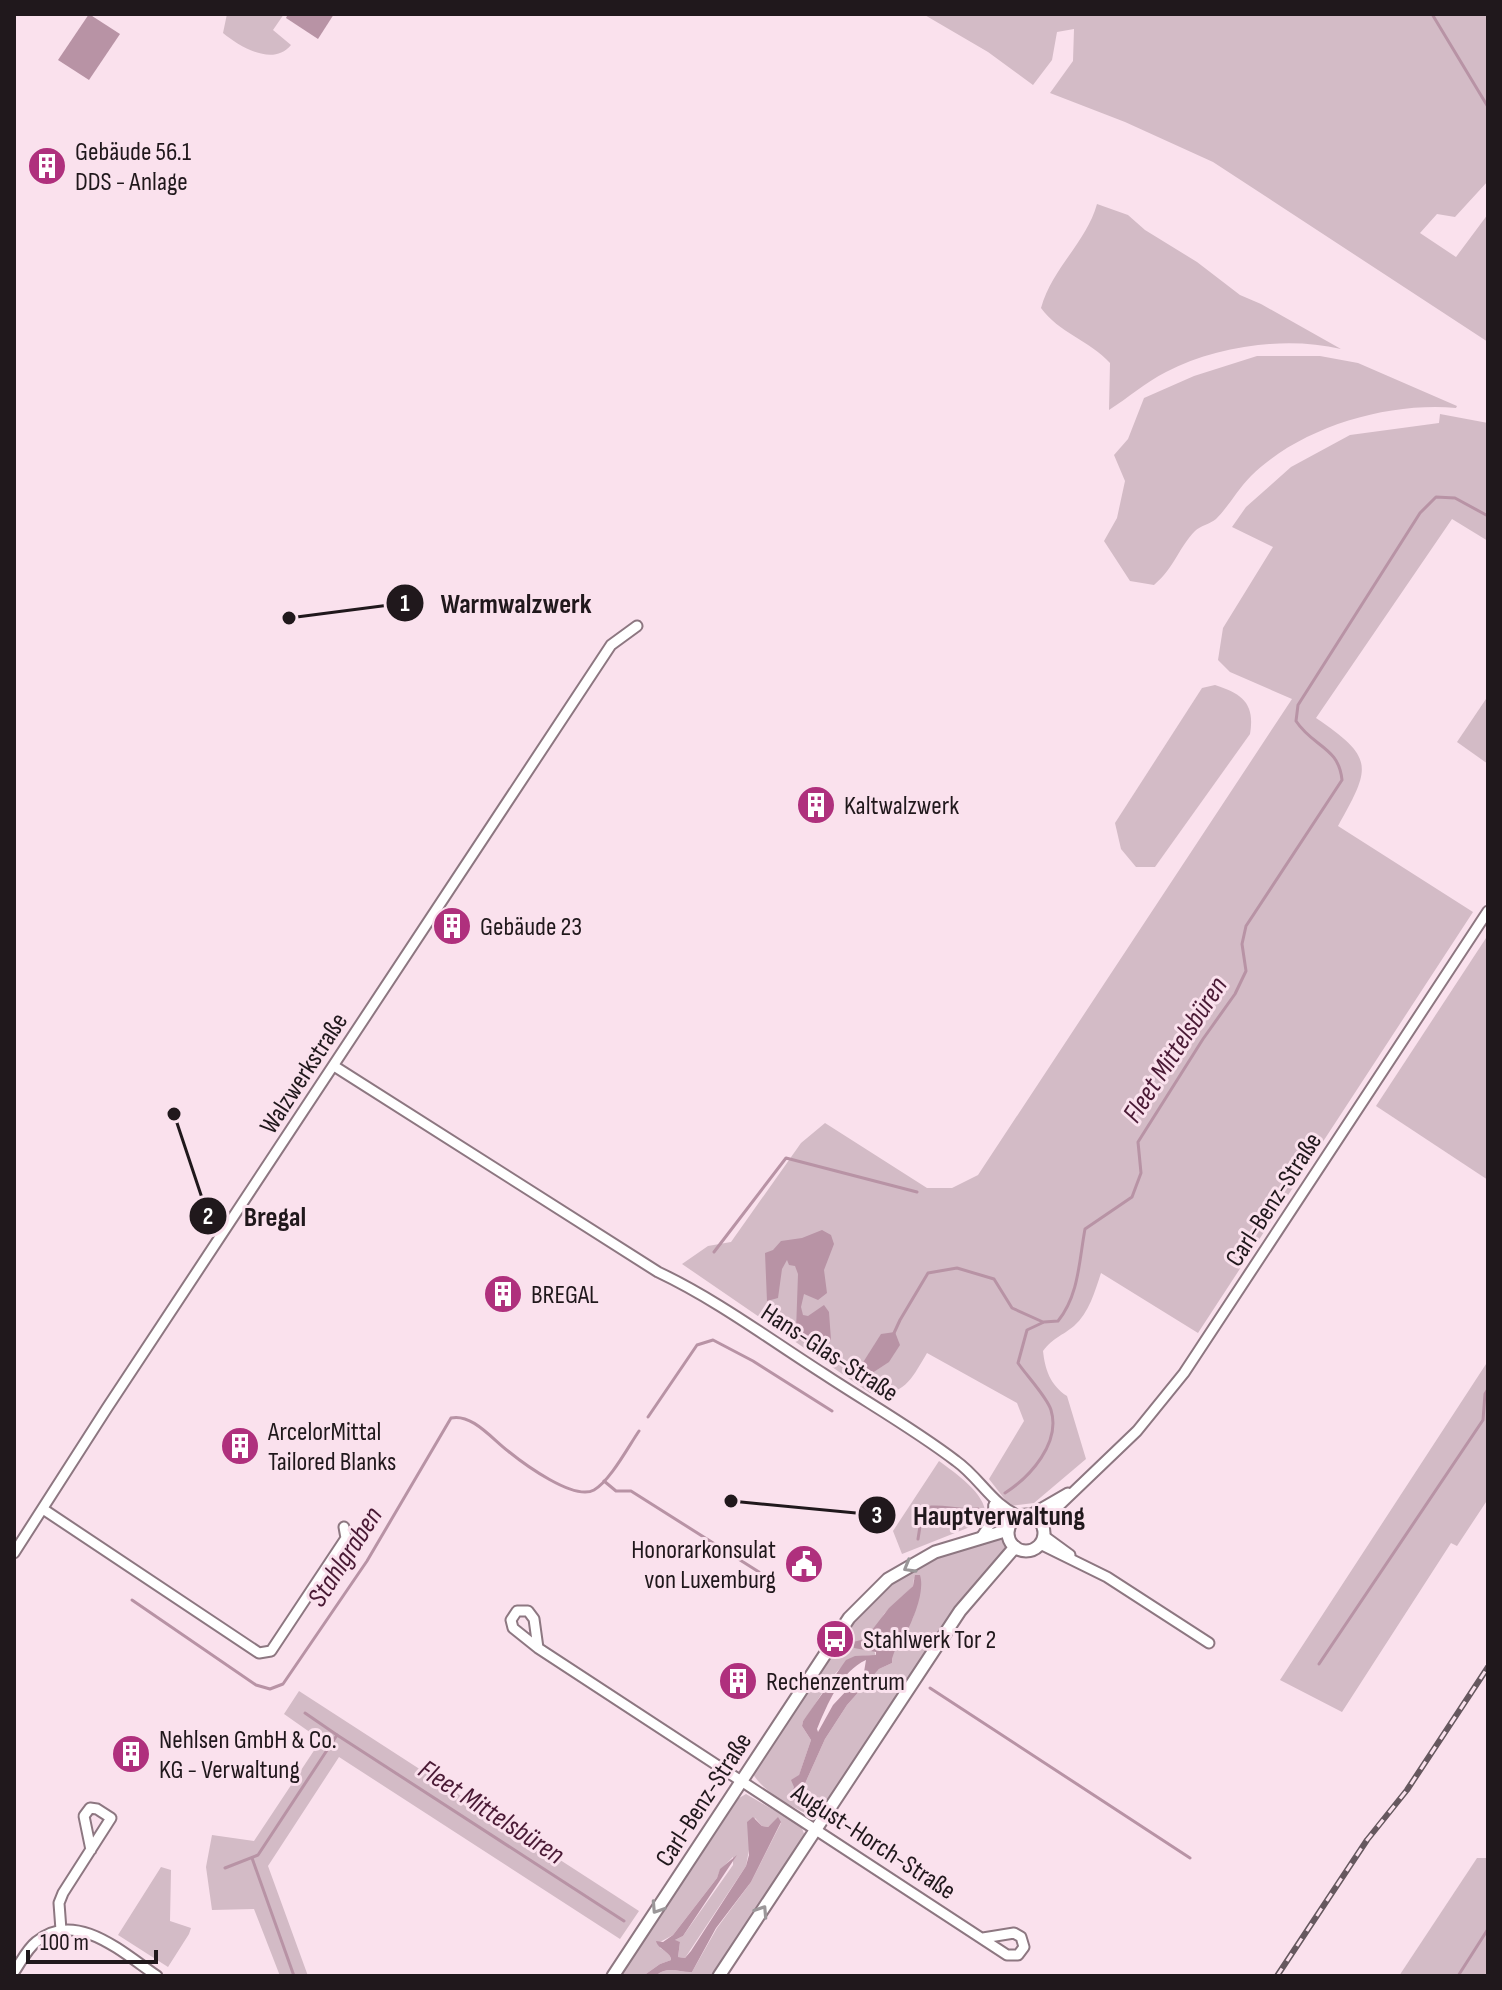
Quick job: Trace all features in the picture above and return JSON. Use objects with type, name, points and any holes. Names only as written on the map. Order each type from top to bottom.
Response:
[{"type":"street","name":"Walzwerkstraße","points":[[14,1553],[611,645],[637,626]]},
{"type":"street","name":"Carl-Benz-Straße","points":[[1042,1534],[1071,1492],[1137,1431],[1184,1373],[1488,911]]},
{"type":"street","name":"Hans-Glas-Straße","points":[[334,1066],[658,1272],[695,1290],[899,1422],[974,1476],[1004,1508],[1025,1516]]},
{"type":"street","name":"Hans-Glas-Straße","points":[[974,1476],[1008,1529]]},
{"type":"street","name":"Carl-Benz-Straße","points":[[613,1976],[849,1618],[873,1592],[888,1579],[935,1552],[1008,1529],[1025,1516],[1071,1492]]},
{"type":"street","points":[[982,1536],[992,1521],[994,1505]]},
{"type":"street","points":[[43,1509],[259,1653],[271,1651],[346,1538],[344,1527]]},
{"type":"street","points":[[1025,1516],[1058,1554],[1072,1558],[1209,1643]]},
{"type":"street","points":[[1008,1529],[1009,1539],[1015,1547],[1028,1551],[1042,1534]]},
{"type":"street","points":[[719,1976],[960,1611],[1015,1547]]},
{"type":"street","name":"August-Horch-Straße","points":[[538,1648],[983,1938]]},
{"type":"street","points":[[61,1930],[59,1903],[91,1850]]},
{"type":"street","points":[[14,1972],[36,1942],[61,1930],[91,1933],[157,1976]]},
{"type":"shaded area","points":[[89,14],[120,34],[89,80],[58,60]]},
{"type":"shaded area","points":[[227,14],[284,14],[273,30],[291,45],[284,51],[266,55],[247,49],[223,33]]},
{"type":"shaded area","points":[[288,14],[334,14],[318,39],[286,18]]},
{"type":"shaded area","points":[[923,14],[1488,14],[1488,181],[1455,217],[1437,214],[1420,233],[1456,257],[1488,214],[1488,342],[1213,162],[1125,122],[1050,93],[1073,61],[1074,29],[1057,32],[1052,60],[1033,85],[988,52]]},
{"type":"shaded area","points":[[1097,204],[1128,215],[1240,295],[1341,349],[1297,343],[1229,350],[1186,363],[1159,376],[1109,410],[1110,363],[1056,324],[1041,308],[1053,280],[1085,231]]},
{"type":"shaded area","points":[[1257,356],[1320,356],[1358,363],[1457,406],[1374,414],[1346,421],[1294,444],[1251,476],[1216,519],[1195,531],[1154,585],[1130,581],[1104,541],[1117,518],[1125,481],[1114,455],[1128,439],[1144,398],[1194,376]]},
{"type":"shaded area","points":[[1440,414],[1488,423],[1488,541],[1452,519],[1316,718],[1349,743],[1362,765],[1357,790],[1338,826],[1473,912],[1198,1333],[1101,1273],[1084,1315],[1043,1351],[1049,1376],[1067,1396],[1086,1459],[1034,1503],[1010,1506],[989,1479],[1024,1421],[1017,1403],[927,1353],[911,1378],[899,1389],[882,1394],[870,1393],[682,1264],[708,1246],[731,1242],[801,1143],[825,1123],[927,1188],[952,1188],[978,1175],[1292,699],[1230,672],[1218,660],[1223,628],[1273,547],[1232,527],[1246,507],[1291,467],[1350,435],[1439,423]]},
{"type":"shaded area","points":[[1215,685],[1233,692],[1245,702],[1251,715],[1250,734],[1155,867],[1136,867],[1121,849],[1115,823],[1202,688]]},
{"type":"shaded area","points":[[1488,696],[1488,764],[1457,742]]},
{"type":"shaded area","points":[[1488,935],[1488,1180],[1376,1106]]},
{"type":"shaded area","points":[[822,1230],[831,1235],[834,1244],[824,1270],[827,1293],[818,1300],[804,1294],[801,1307],[803,1315],[808,1316],[824,1305],[829,1312],[831,1340],[820,1343],[799,1340],[796,1331],[798,1274],[795,1266],[789,1265],[787,1260],[782,1269],[778,1298],[767,1301],[765,1253],[781,1241],[802,1238]]},
{"type":"shaded area","points":[[895,1332],[900,1345],[889,1362],[863,1379],[862,1364],[881,1334]]},
{"type":"shaded area","points":[[1488,1361],[1488,1499],[1457,1546],[1451,1543],[1342,1712],[1280,1680]]},
{"type":"shaded area","points":[[939,1461],[978,1494],[983,1503],[985,1521],[902,1554],[893,1531]]},
{"type":"shaded area","points":[[1004,1535],[1010,1552],[979,1580],[954,1613],[818,1818],[765,1788],[753,1774],[836,1644],[870,1602],[888,1585],[914,1568]],"holes":[[[914,1578],[921,1588],[913,1618],[893,1653],[892,1663],[879,1669],[847,1705],[825,1739],[803,1788],[792,1796],[811,1740],[802,1726],[803,1721],[841,1667],[862,1656],[876,1656],[868,1634],[913,1586]]]},
{"type":"shaded area","points":[[915,1575],[920,1575],[918,1605],[892,1663],[879,1669],[847,1705],[825,1739],[803,1788],[794,1800],[791,1798],[794,1787],[791,1780],[799,1775],[811,1740],[802,1726],[803,1721],[846,1660],[855,1656],[876,1655],[876,1652],[854,1648],[853,1642],[865,1639],[889,1608],[913,1586]],"holes":[[[866,1660],[864,1672],[833,1705],[818,1732],[825,1710],[842,1680]]]},
{"type":"shaded area","points":[[299,1691],[639,1911],[620,1939],[339,1757],[268,1866],[308,1976],[280,1976],[254,1909],[212,1910],[206,1867],[212,1835],[254,1841],[321,1740],[284,1714]]},
{"type":"shaded area","points":[[746,1794],[801,1826],[805,1836],[715,1976],[656,1976],[669,1970],[692,1972],[717,1928],[751,1882],[781,1823],[776,1820],[768,1827],[762,1826],[755,1818],[746,1866],[685,1958],[678,1957],[680,1942],[673,1941],[683,1936],[733,1865],[733,1857],[673,1935],[660,1942],[660,1948],[669,1953],[671,1960],[643,1976],[621,1976],[739,1798]]},
{"type":"shaded area","points":[[753,1817],[762,1826],[768,1827],[778,1817],[781,1822],[751,1882],[716,1928],[692,1972],[669,1970],[656,1976],[643,1976],[671,1960],[656,1941],[663,1942],[673,1935],[717,1878],[720,1869],[737,1855],[683,1936],[675,1940],[680,1942],[678,1957],[685,1958],[691,1951],[746,1866],[749,1855],[747,1822]]},
{"type":"shaded area","points":[[1477,1858],[1488,1858],[1488,1976],[1399,1976]]},
{"type":"shaded area","points":[[161,1867],[171,1870],[170,1921],[191,1928],[168,1967],[118,1935]]},
{"type":"waterway","points":[[1432,14],[1488,107]]},
{"type":"waterway","name":"Fleet Mittelsbüren","points":[[1005,1493],[1033,1468],[1052,1435],[1049,1405],[1018,1363],[1027,1330],[1044,1322],[1058,1321],[1074,1289],[1085,1229],[1132,1197],[1141,1173],[1138,1142],[1235,994],[1246,971],[1242,944],[1246,926],[1342,780],[1340,769],[1331,754],[1296,721],[1298,705],[1420,513],[1436,497],[1455,498],[1488,516]]},
{"type":"waterway","points":[[714,1252],[786,1158],[917,1192]]},
{"type":"waterway","name":"Stahlgraben","points":[[894,1333],[928,1273],[957,1268],[994,1279],[1012,1308],[1043,1322]]},
{"type":"waterway","name":"Stahlgraben","points":[[648,1417],[697,1345],[713,1340],[753,1361],[832,1411]]},
{"type":"waterway","points":[[1319,1664],[1483,1420],[1488,1389]]},
{"type":"waterway","name":"Stahlgraben","points":[[132,1600],[256,1685],[270,1689],[283,1684],[367,1561],[451,1418],[474,1423],[537,1472],[562,1486],[585,1492],[600,1486],[639,1431]]},
{"type":"waterway","name":"Fleet Mittelsbüren","points":[[604,1481],[616,1491],[631,1491],[759,1572]]},
{"type":"waterway","name":"Fleet Mittelsbüren","points":[[918,1539],[921,1520],[931,1507],[978,1509]]},
{"type":"waterway","name":"Fleet Mittelsbüren","points":[[930,1688],[1190,1858]]},
{"type":"waterway","name":"Fleet Mittelsbüren","points":[[305,1713],[337,1735]]},
{"type":"waterway","name":"Fleet Mittelsbüren","points":[[225,1868],[258,1855],[337,1735],[624,1921]]},
{"type":"waterway","name":"Fleet Mittelsbüren","points":[[252,1858],[294,1976]]},
{"type":"waterway","points":[[1458,1976],[1488,1929]]},
{"type":"railway","points":[[1277,1976],[1367,1840],[1407,1790],[1488,1667]]},
{"type":"place","name":"Gebäude 56.1 DDS - Anlage","points":[[47,166]]},
{"type":"place","name":"Warmwalzwerk","points":[[289,618]]},
{"type":"place","name":"Kaltwalzwerk","points":[[816,805]]},
{"type":"place","name":"Gebäude 23","points":[[452,926]]},
{"type":"place","name":"Bregal","points":[[174,1114]]},
{"type":"place","name":"BREGAL","points":[[503,1294]]},
{"type":"place","name":"ArcelorMittal Tailored Blanks","points":[[240,1446]]},
{"type":"place","name":"Hauptverwaltung","points":[[731,1501]]},
{"type":"place","name":"Honorarkonsulat von Luxemburg","points":[[804,1564]]},
{"type":"place","name":"Stahlwerk Tor 2","points":[[835,1639]]},
{"type":"place","name":"Rechenzentrum","points":[[738,1681]]},
{"type":"place","name":"Nehlsen GmbH & Co. KG - Verwaltung","points":[[131,1754]]}]
